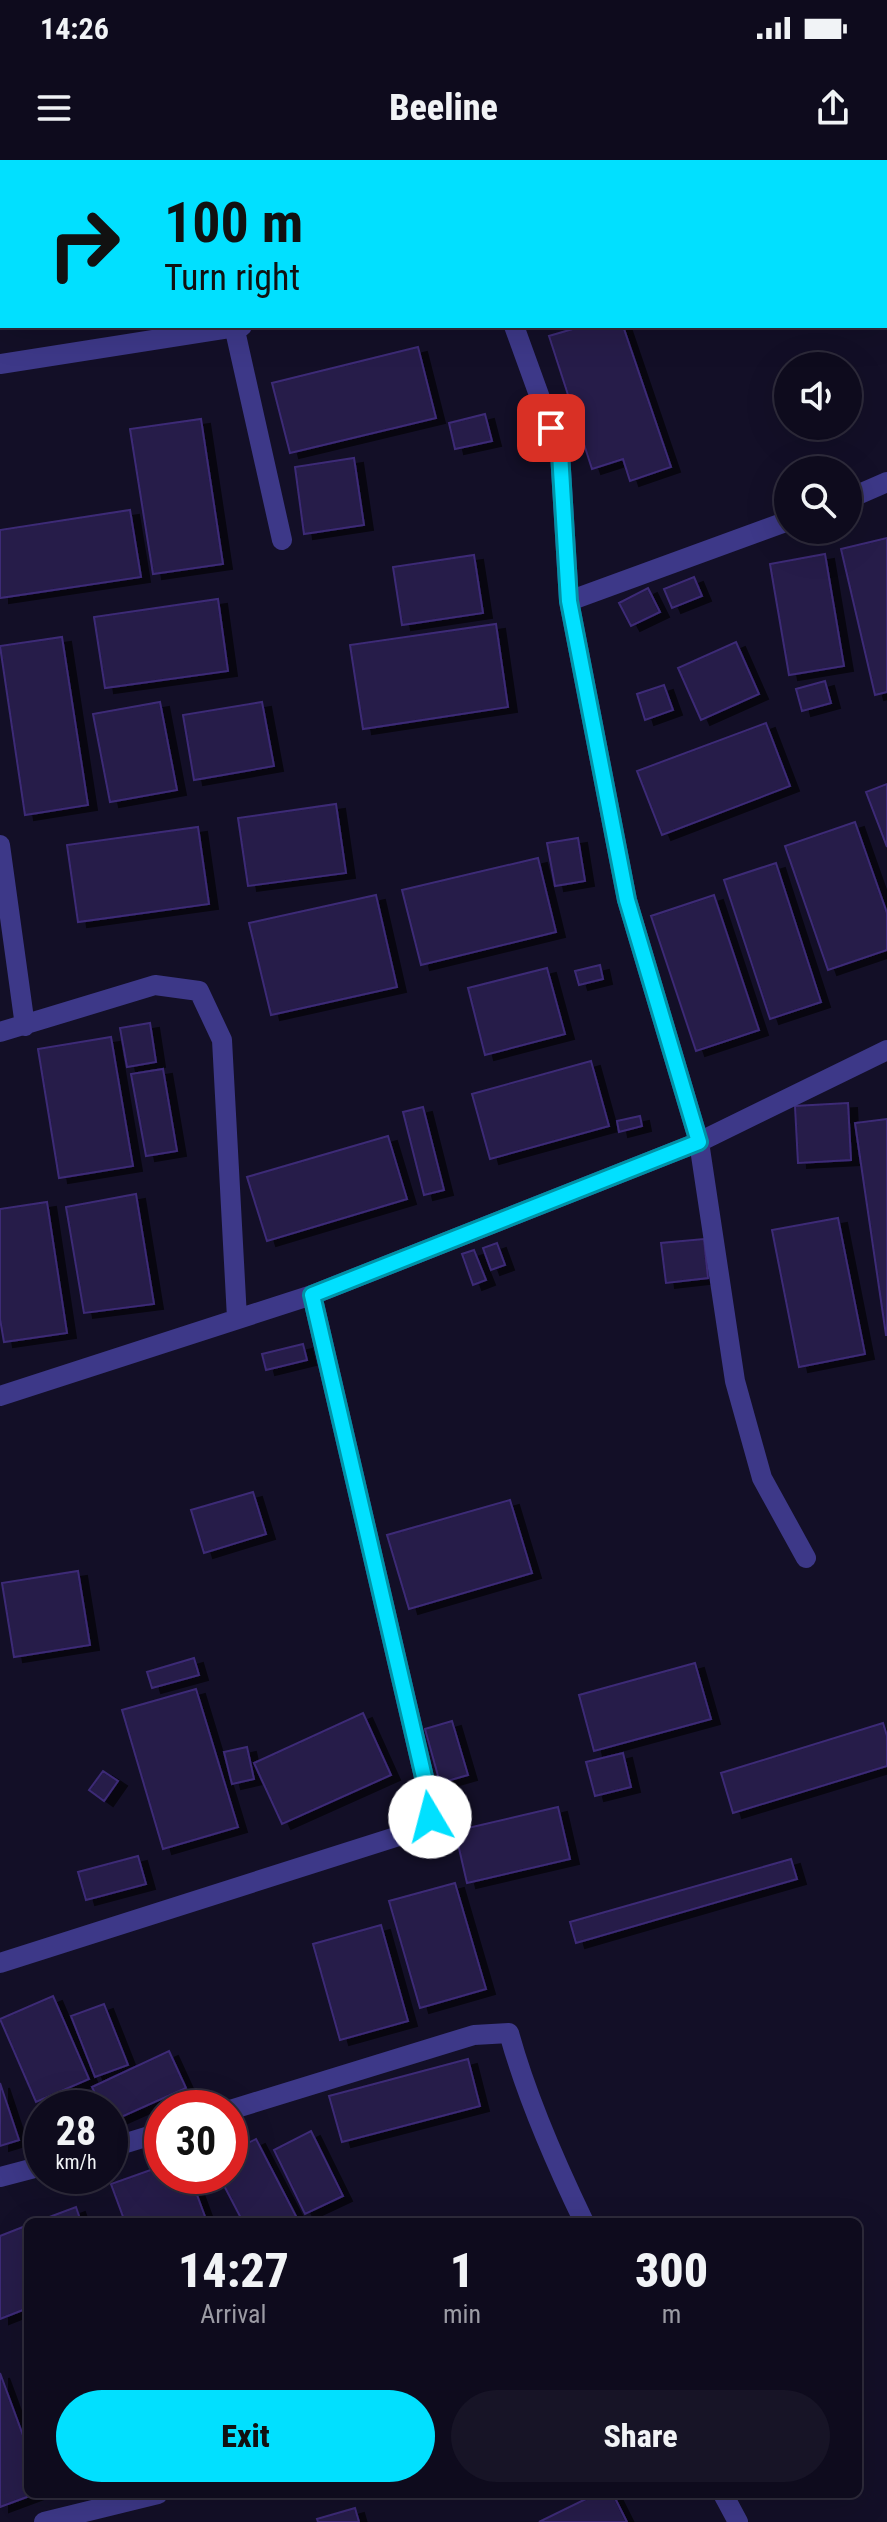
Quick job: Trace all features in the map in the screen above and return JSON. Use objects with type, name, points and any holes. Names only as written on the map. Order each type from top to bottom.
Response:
[{"type":"street","points":[[0,364],[225,328]]},
{"type":"street","points":[[237,328],[282,540]]},
{"type":"street","points":[[515,328],[560,453],[569,601],[627,900],[699,1142],[735,1381],[762,1478],[806,1558]]},
{"type":"street","points":[[862,493],[887,482]]},
{"type":"street","points":[[569,601],[774,526]]},
{"type":"street","points":[[0,845],[25,1026]]},
{"type":"street","points":[[0,1032],[155,985],[199,991],[222,1040],[237,1318]]},
{"type":"street","points":[[0,1396],[312,1295],[699,1142],[887,1050]]},
{"type":"street","points":[[0,1963],[405,1834],[430,1817],[427,1790],[312,1295]]},
{"type":"street","points":[[248,2104],[474,2035],[509,2033],[517,2063],[560,2174],[582,2218]]},
{"type":"street","points":[[0,2177],[24,2171]]},
{"type":"street","points":[[44,2522],[142,2498]]},
{"type":"street","points":[[725,2498],[738,2522]]},
{"type":"building","points":[[576,328],[624,328],[671,467],[630,481],[623,459],[592,469],[549,336]]},
{"type":"building","points":[[418,347],[436,418],[290,453],[272,383]]},
{"type":"building","points":[[485,414],[492,441],[455,449],[449,423]]},
{"type":"building","points":[[201,419],[223,564],[153,574],[130,429]]},
{"type":"building","points":[[354,458],[364,525],[304,534],[295,467]]},
{"type":"building","points":[[130,510],[141,577],[0,598],[0,530]]},
{"type":"building","points":[[887,538],[887,692],[875,695],[841,549]]},
{"type":"building","points":[[825,554],[844,666],[789,675],[770,564]]},
{"type":"building","points":[[474,555],[483,613],[402,625],[393,567]]},
{"type":"building","points":[[694,577],[702,596],[672,608],[664,589]]},
{"type":"building","points":[[648,588],[660,612],[631,626],[619,603]]},
{"type":"building","points":[[218,599],[228,671],[105,688],[94,617]]},
{"type":"building","points":[[496,624],[508,707],[363,729],[350,645]]},
{"type":"building","points":[[62,637],[88,805],[25,815],[0,646]]},
{"type":"building","points":[[736,642],[759,694],[701,720],[678,668]]},
{"type":"building","points":[[825,681],[831,703],[802,711],[796,689]]},
{"type":"building","points":[[664,685],[673,710],[645,720],[637,694]]},
{"type":"building","points":[[160,702],[177,790],[110,802],[93,714]]},
{"type":"building","points":[[262,702],[274,766],[194,780],[183,715]]},
{"type":"building","points":[[766,723],[790,786],[662,835],[637,771]]},
{"type":"building","points":[[887,784],[887,847],[866,792]]},
{"type":"building","points":[[336,804],[346,873],[248,886],[238,818]]},
{"type":"building","points":[[855,822],[887,913],[887,950],[828,970],[785,846]]},
{"type":"building","points":[[198,827],[209,904],[78,922],[67,845]]},
{"type":"building","points":[[578,838],[585,881],[555,886],[547,843]]},
{"type":"building","points":[[538,858],[556,932],[421,965],[402,890]]},
{"type":"building","points":[[776,863],[821,1002],[770,1019],[724,880]]},
{"type":"building","points":[[376,895],[397,987],[271,1015],[249,923]]},
{"type":"building","points":[[714,895],[759,1030],[696,1051],[651,916]]},
{"type":"building","points":[[600,965],[603,979],[579,985],[575,971]]},
{"type":"building","points":[[547,968],[565,1034],[485,1055],[468,988]]},
{"type":"building","points":[[150,1023],[156,1062],[127,1067],[120,1028]]},
{"type":"building","points":[[111,1037],[133,1166],[59,1178],[38,1049]]},
{"type":"building","points":[[591,1061],[609,1126],[490,1159],[472,1094]]},
{"type":"building","points":[[163,1069],[177,1151],[146,1156],[131,1074]]},
{"type":"building","points":[[848,1103],[851,1160],[798,1163],[795,1106]]},
{"type":"building","points":[[423,1107],[444,1190],[424,1195],[403,1112]]},
{"type":"building","points":[[640,1116],[642,1126],[619,1132],[617,1121]]},
{"type":"building","points":[[887,1119],[887,1335],[886,1335],[855,1123]]},
{"type":"building","points":[[388,1136],[407,1199],[267,1241],[247,1177]]},
{"type":"building","points":[[136,1194],[154,1304],[84,1313],[66,1207]]},
{"type":"building","points":[[47,1202],[67,1333],[4,1342],[0,1319],[0,1209]]},
{"type":"building","points":[[838,1218],[865,1354],[799,1367],[772,1230]]},
{"type":"building","points":[[704,1239],[708,1278],[666,1283],[661,1243]]},
{"type":"building","points":[[497,1243],[505,1265],[491,1270],[483,1248]]},
{"type":"building","points":[[474,1250],[486,1280],[473,1285],[462,1254]]},
{"type":"building","points":[[303,1344],[307,1360],[266,1370],[262,1354]]},
{"type":"building","points":[[253,1492],[266,1534],[204,1553],[191,1510]]},
{"type":"building","points":[[510,1500],[532,1573],[409,1609],[387,1535]]},
{"type":"building","points":[[78,1571],[90,1645],[14,1657],[2,1583]]},
{"type":"building","points":[[194,1658],[199,1675],[152,1688],[147,1672]]},
{"type":"building","points":[[695,1663],[711,1719],[594,1751],[579,1695]]},
{"type":"building","points":[[196,1689],[238,1827],[163,1849],[122,1710]]},
{"type":"building","points":[[363,1713],[391,1775],[282,1824],[254,1763]]},
{"type":"building","points":[[452,1721],[468,1775],[440,1783],[425,1729]]},
{"type":"building","points":[[883,1723],[887,1736],[887,1766],[733,1813],[721,1773]]},
{"type":"building","points":[[247,1747],[254,1779],[232,1784],[224,1752]]},
{"type":"building","points":[[623,1753],[631,1787],[595,1796],[586,1762]]},
{"type":"building","points":[[103,1771],[118,1781],[104,1801],[89,1790]]},
{"type":"building","points":[[558,1807],[570,1859],[467,1883],[455,1831]]},
{"type":"building","points":[[138,1856],[146,1884],[86,1900],[78,1872]]},
{"type":"building","points":[[791,1859],[797,1879],[576,1943],[570,1922]]},
{"type":"building","points":[[455,1883],[486,1989],[420,2008],[389,1901]]},
{"type":"building","points":[[381,1925],[408,2021],[340,2040],[313,1944]]},
{"type":"building","points":[[53,1996],[89,2079],[64,2090],[31,2090],[0,2019]]},
{"type":"building","points":[[104,2004],[128,2065],[95,2077],[71,2016]]},
{"type":"building","points":[[169,2051],[186,2088],[144,2090],[144,2107],[128,2114],[128,2090],[93,2090],[92,2087]]},
{"type":"building","points":[[468,2059],[480,2106],[342,2142],[329,2096]]},
{"type":"building","points":[[0,2083],[19,2140],[0,2146]]},
{"type":"building","points":[[311,2131],[343,2196],[305,2214],[274,2150]]},
{"type":"building","points":[[256,2139],[297,2218],[241,2218],[228,2194],[248,2194],[248,2143]]},
{"type":"building","points":[[144,2172],[144,2194],[197,2194],[206,2218],[124,2218],[115,2194],[128,2194],[128,2178]]},
{"type":"building","points":[[76,2207],[80,2218],[47,2218]]},
{"type":"building","points":[[24,2227],[24,2310],[0,2319],[0,2236]]},
{"type":"building","points":[[0,2373],[24,2438],[24,2498],[0,2507]]},
{"type":"building","points":[[588,2498],[615,2498],[627,2522],[539,2522]]},
{"type":"building","points":[[355,2508],[359,2522],[318,2522],[317,2519]]},
{"type":"route","points":[[430,1817],[427,1790],[312,1295],[699,1142],[627,900],[569,601],[560,453],[551,428]]}]
